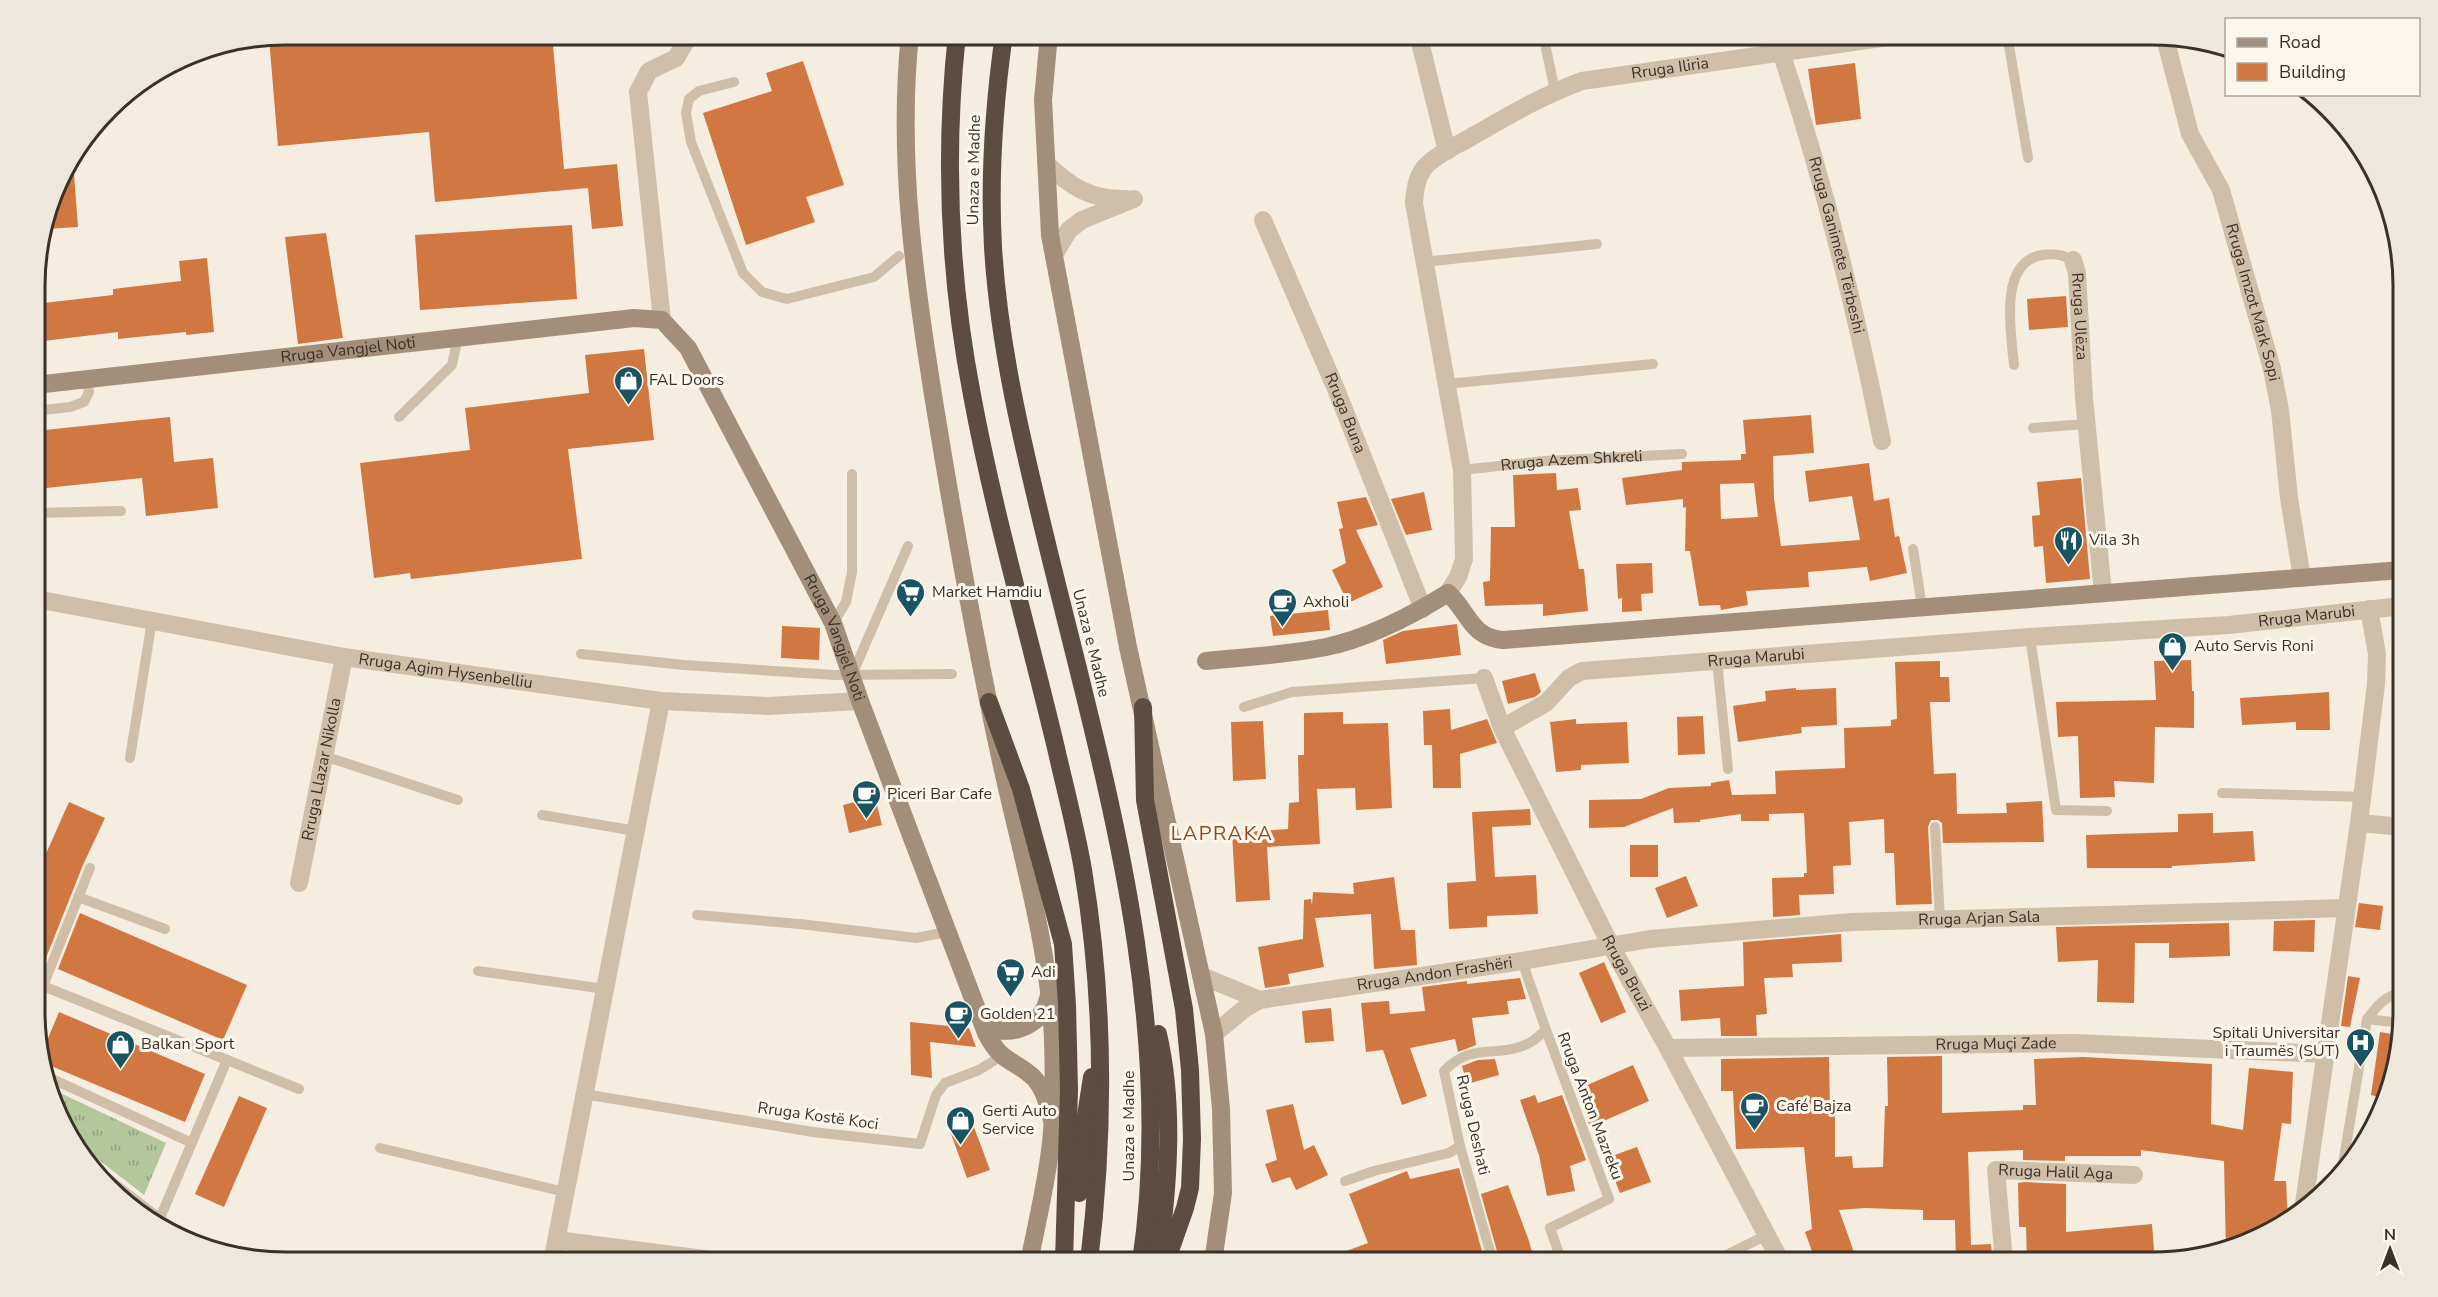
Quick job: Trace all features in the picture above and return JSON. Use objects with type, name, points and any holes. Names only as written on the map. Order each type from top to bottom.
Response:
[{"type":"highway","name":"Unaza e Madhe","points":[[956,45],[951,94],[949,166],[953,253],[971,392],[995,504],[1042,688],[1083,869],[1096,976],[1101,1050],[1101,1128],[1090,1252]]},
{"type":"highway","name":"Unaza e Madhe","points":[[1003,45],[994,119],[992,204],[994,259],[1011,388],[1103,776],[1134,930],[1143,990],[1149,1045],[1150,1140],[1148,1195],[1142,1252]]},
{"type":"highway","points":[[989,702],[1022,789],[1063,944],[1069,1090],[1064,1252]]},
{"type":"highway","points":[[1143,707],[1145,800],[1185,1017],[1190,1070],[1192,1139],[1190,1188],[1170,1252]]},
{"type":"highway","points":[[1143,990],[1158,1035],[1167,1095],[1168,1147],[1159,1252]]},
{"type":"highway","points":[[1072,1252],[1086,1113],[1093,1075],[1101,1050]]},
{"type":"main road","points":[[909,45],[906,170],[917,296],[954,524],[989,702],[1033,900],[1049,997],[1053,1057],[1052,1120],[1049,1156],[1031,1252]]},
{"type":"main road","points":[[1048,45],[1043,100],[1050,235],[1123,623],[1214,1034],[1221,1109],[1223,1193],[1214,1252]]},
{"type":"main road","name":"Rruga Vangjel Noti","points":[[45,384],[634,318],[662,320],[688,348],[833,623],[860,701],[984,1027]]},
{"type":"main road","points":[[1206,661],[1328,647],[1370,634],[1423,609],[1448,593],[1460,604],[1473,627],[1491,639],[1503,640],[2393,571]]},
{"type":"main road","points":[[984,1027],[998,1030],[1022,1028],[1045,1012],[1049,997]]},
{"type":"main road","points":[[984,1027],[994,1049],[1031,1076],[1038,1084],[1052,1120]]},
{"type":"street","points":[[662,320],[638,92],[649,71],[676,58],[684,45]]},
{"type":"street","points":[[1421,45],[1447,151],[1425,167],[1416,184],[1414,203],[1462,470],[1464,559],[1458,577],[1448,593]]},
{"type":"street","name":"Rruga Iliria","points":[[1447,151],[1555,91],[1582,81],[1831,45]]},
{"type":"street","name":"Rruga Imzot Mark Sopi","points":[[2167,46],[2190,134],[2221,190],[2272,369],[2302,578]]},
{"type":"street","name":"Rruga Ganimete Tërbeshi","points":[[1781,52],[1808,133],[1851,302],[1882,441]]},
{"type":"street","points":[[1046,163],[1073,187],[1091,196],[1134,199],[1082,220],[1069,230],[1054,255]]},
{"type":"street","name":"Rruga Buna","points":[[1263,220],[1336,389],[1423,609]]},
{"type":"street","name":"Rruga Ulëza","points":[[2073,260],[2077,273],[2086,424],[2103,593]]},
{"type":"street","name":"Rruga Agim Hysenbelliu","points":[[45,601],[344,657],[661,701],[768,706],[860,701]]},
{"type":"street","points":[[2369,609],[2393,607]]},
{"type":"street","name":"Rruga Marubi","points":[[1502,728],[1546,703],[1569,678],[1582,671],[2031,637],[2229,625],[2369,609],[2377,654],[2376,684],[2363,797],[2305,1197]]},
{"type":"street","name":"Rruga Llazar Nikolla","points":[[298,883],[344,657]]},
{"type":"street","name":"Rruga Bruzi","points":[[1484,678],[1502,728],[1611,946],[1668,1048],[1776,1252]]},
{"type":"street","points":[[554,1252],[661,701]]},
{"type":"street","points":[[2359,823],[2393,826]]},
{"type":"street","name":"Rruga Arjan Sala","points":[[1611,946],[1650,939],[1852,922],[2346,908]]},
{"type":"street","name":"Rruga Andon Frashëri","points":[[1214,1034],[1244,1009],[1260,1000],[1611,946]]},
{"type":"street","points":[[1202,976],[1260,1000]]},
{"type":"street","name":"Rruga Muçi Zade","points":[[1668,1048],[2074,1043],[2325,1054]]},
{"type":"street","name":"Rruga Halil Aga","points":[[2003,1252],[1996,1170],[2134,1175]]},
{"type":"street","points":[[557,1239],[653,1252]]},
{"type":"lane","points":[[1545,45],[1555,91]]},
{"type":"lane","points":[[2009,45],[2028,158]]},
{"type":"lane","points":[[734,82],[699,91],[689,99],[686,114],[691,141],[743,273],[762,292],[787,299],[874,277],[899,256]]},
{"type":"lane","points":[[1423,262],[1597,244]]},
{"type":"lane","name":"Rruga Ulëza","points":[[2014,365],[2009,310],[2020,267],[2031,257],[2049,254],[2066,256],[2073,260]]},
{"type":"lane","points":[[399,417],[452,365],[458,337]]},
{"type":"lane","points":[[1446,384],[1653,364]]},
{"type":"lane","points":[[45,410],[70,407],[84,402],[89,392],[86,379]]},
{"type":"lane","points":[[2033,428],[2086,424]]},
{"type":"lane","name":"Rruga Azem Shkreli","points":[[1462,470],[1544,461],[1682,454]]},
{"type":"lane","points":[[833,623],[846,602],[852,572],[852,474]]},
{"type":"lane","points":[[45,513],[121,511]]},
{"type":"lane","points":[[852,675],[908,546]]},
{"type":"lane","points":[[1913,549],[1922,607]]},
{"type":"lane","points":[[130,758],[152,620]]},
{"type":"lane","points":[[2031,637],[2056,810],[2108,811]]},
{"type":"lane","points":[[581,654],[684,665],[852,675],[952,674]]},
{"type":"lane","points":[[1717,661],[1728,769]]},
{"type":"lane","points":[[1244,707],[1292,692],[1484,678]]},
{"type":"lane","points":[[324,756],[458,800]]},
{"type":"lane","points":[[2222,792],[2363,797]]},
{"type":"lane","points":[[542,815],[636,831]]},
{"type":"lane","points":[[1935,827],[1940,920]]},
{"type":"lane","points":[[45,981],[90,868]]},
{"type":"lane","points":[[78,897],[165,928]]},
{"type":"lane","points":[[697,915],[801,924],[916,938],[947,932]]},
{"type":"lane","points":[[1522,961],[1546,1030]]},
{"type":"lane","points":[[478,971],[605,989]]},
{"type":"lane","points":[[45,987],[298,1089]]},
{"type":"lane","points":[[2344,1156],[2367,1019],[2381,1001],[2393,994]]},
{"type":"lane","points":[[2367,1019],[2392,1022]]},
{"type":"lane","name":"Rruga Deshati","points":[[1490,1252],[1460,1146],[1444,1071],[1453,1062],[1467,1054],[1515,1048],[1531,1043],[1546,1030]]},
{"type":"lane","name":"Rruga Anton Mazreku","points":[[1546,1030],[1609,1199],[1550,1228],[1558,1252]]},
{"type":"lane","name":"Rruga Kostë Koci","points":[[584,1094],[802,1130],[920,1144],[936,1095],[945,1083],[980,1070],[1001,1056]]},
{"type":"lane","points":[[161,1217],[227,1060]]},
{"type":"lane","points":[[56,1081],[192,1143]]},
{"type":"lane","points":[[1345,1181],[1374,1171],[1449,1153],[1460,1146]]},
{"type":"lane","points":[[380,1148],[565,1192]]},
{"type":"lane","points":[[1732,1252],[1767,1235]]},
{"type":"green space","points":[[60,1093],[166,1143],[144,1195],[94,1156],[77,1131]]},
{"type":"building","points":[[553,45],[564,169],[617,164],[623,226],[592,229],[588,188],[435,202],[429,132],[278,146],[270,46]]},
{"type":"building","points":[[803,61],[844,185],[806,197],[815,222],[746,245],[703,113],[772,91],[766,73]]},
{"type":"building","points":[[1855,63],[1861,119],[1816,125],[1808,69]]},
{"type":"building","points":[[73,174],[78,227],[52,229],[63,194]]},
{"type":"building","points":[[572,225],[577,299],[420,310],[415,235]]},
{"type":"building","points":[[326,233],[343,338],[298,344],[285,237]]},
{"type":"building","points":[[207,258],[214,332],[186,335],[186,332],[118,339],[118,332],[45,341],[45,303],[113,295],[113,289],[181,281],[179,261]]},
{"type":"building","points":[[2066,296],[2068,327],[2029,330],[2027,299]]},
{"type":"building","points":[[644,349],[654,440],[568,449],[582,559],[411,579],[410,573],[374,578],[360,463],[470,450],[465,408],[589,393],[585,355]]},
{"type":"building","points":[[1811,415],[1814,453],[1773,456],[1774,499],[1781,546],[1860,540],[1852,496],[1809,502],[1805,471],[1869,463],[1874,501],[1889,498],[1895,537],[1899,536],[1907,573],[1870,581],[1867,567],[1808,572],[1809,587],[1746,591],[1748,605],[1721,610],[1720,605],[1699,606],[1690,551],[1685,551],[1686,507],[1683,508],[1683,499],[1626,505],[1622,478],[1682,470],[1682,462],[1741,460],[1741,454],[1746,454],[1743,420]],"holes":[[[1754,483],[1758,517],[1721,519],[1720,484]]]},
{"type":"building","points":[[170,417],[174,462],[213,458],[218,508],[146,516],[142,478],[45,488],[45,430]]},
{"type":"building","points":[[1556,473],[1557,490],[1578,488],[1581,510],[1569,511],[1579,569],[1584,569],[1588,611],[1543,616],[1543,604],[1485,606],[1483,582],[1490,581],[1491,527],[1515,527],[1513,475]]},
{"type":"building","points":[[2081,478],[2090,579],[2046,583],[2043,546],[2034,547],[2032,516],[2040,515],[2037,482]]},
{"type":"building","points":[[1424,492],[1432,530],[1406,535],[1391,499]]},
{"type":"building","points":[[1366,497],[1378,525],[1356,530],[1383,587],[1348,603],[1332,570],[1346,563],[1339,529],[1343,528],[1337,502]]},
{"type":"building","points":[[1652,563],[1653,593],[1641,594],[1642,611],[1622,612],[1622,598],[1618,599],[1616,564]]},
{"type":"building","points":[[1328,610],[1330,630],[1273,636],[1270,616]]},
{"type":"building","points":[[1457,624],[1461,655],[1386,664],[1383,640],[1403,631]]},
{"type":"building","points":[[782,626],[820,628],[819,660],[781,658]]},
{"type":"building","points":[[2191,660],[2194,728],[2155,727],[2154,783],[2114,781],[2115,797],[2080,798],[2078,736],[2058,737],[2056,702],[2156,700],[2154,661]]},
{"type":"building","points":[[1940,661],[1940,677],[1949,677],[1950,702],[1930,702],[1934,774],[1956,773],[1957,814],[2007,813],[2006,803],[2042,801],[2044,842],[1943,843],[1942,823],[1938,820],[1931,820],[1928,827],[1932,904],[1896,905],[1894,853],[1885,853],[1884,819],[1849,822],[1851,865],[1833,866],[1834,894],[1799,895],[1800,915],[1773,917],[1772,878],[1804,877],[1804,873],[1807,873],[1804,813],[1769,814],[1769,821],[1741,821],[1741,814],[1700,820],[1700,822],[1674,823],[1673,808],[1624,827],[1589,828],[1589,800],[1641,799],[1669,788],[1711,786],[1711,783],[1729,780],[1732,795],[1776,794],[1775,771],[1845,768],[1844,728],[1891,726],[1891,720],[1897,719],[1895,662]]},
{"type":"building","points":[[1535,673],[1541,692],[1535,697],[1508,704],[1502,681]]},
{"type":"building","points":[[1796,688],[1796,690],[1836,688],[1837,725],[1801,727],[1802,733],[1738,742],[1733,706],[1766,701],[1765,691]]},
{"type":"building","points":[[2329,692],[2330,730],[2296,730],[2296,722],[2242,725],[2240,698]]},
{"type":"building","points":[[1450,709],[1451,730],[1487,719],[1497,743],[1460,754],[1461,788],[1433,788],[1432,745],[1424,745],[1423,711]]},
{"type":"building","points":[[1343,712],[1343,724],[1388,723],[1392,808],[1356,810],[1355,788],[1317,789],[1320,844],[1267,847],[1270,900],[1236,902],[1232,833],[1288,829],[1289,803],[1299,802],[1298,755],[1304,755],[1304,713]]},
{"type":"building","points":[[1703,716],[1705,754],[1678,755],[1677,717]]},
{"type":"building","points":[[1576,719],[1576,724],[1627,722],[1629,763],[1581,765],[1581,770],[1556,772],[1550,722]]},
{"type":"building","points":[[1263,721],[1266,779],[1233,781],[1231,722]]},
{"type":"building","points":[[875,797],[882,825],[849,833],[843,805]]},
{"type":"building","points":[[69,802],[105,818],[83,865],[45,960],[45,856]]},
{"type":"building","points":[[1530,809],[1531,825],[1492,827],[1495,877],[1536,875],[1538,914],[1487,916],[1487,927],[1449,929],[1447,883],[1476,881],[1472,812]]},
{"type":"building","points":[[2213,813],[2213,833],[2253,831],[2255,861],[2172,866],[2172,868],[2087,868],[2086,835],[2178,832],[2178,814]]},
{"type":"building","points":[[1630,845],[1658,845],[1658,877],[1630,877]]},
{"type":"building","points":[[1686,876],[1698,906],[1667,918],[1655,888]]},
{"type":"building","points":[[1394,877],[1401,930],[1415,930],[1417,965],[1374,969],[1371,914],[1315,918],[1324,967],[1288,974],[1290,984],[1265,988],[1258,947],[1303,939],[1304,900],[1311,899],[1312,905],[1313,892],[1354,894],[1353,883]]},
{"type":"building","points":[[2359,903],[2383,906],[2380,930],[2355,927]]},
{"type":"building","points":[[80,913],[247,985],[223,1040],[58,969]]},
{"type":"building","points":[[2315,920],[2314,952],[2273,951],[2274,921]]},
{"type":"building","points":[[2229,923],[2230,956],[2169,958],[2169,943],[2135,943],[2134,1003],[2097,1002],[2098,960],[2058,962],[2056,927]]},
{"type":"building","points":[[1841,934],[1842,962],[1792,964],[1793,977],[1764,978],[1767,1014],[1756,1015],[1757,1036],[1721,1036],[1720,1018],[1681,1021],[1679,990],[1744,986],[1743,942]]},
{"type":"building","points":[[1604,962],[1626,1012],[1601,1023],[1579,973]]},
{"type":"building","points":[[2348,976],[2360,978],[2350,1027],[2341,1026]]},
{"type":"building","points":[[1520,978],[1526,999],[1507,1001],[1509,1014],[1472,1018],[1476,1045],[1458,1052],[1455,1039],[1410,1048],[1427,1096],[1402,1105],[1383,1050],[1366,1052],[1361,1003],[1389,1001],[1390,1014],[1425,1011],[1422,987],[1467,981],[1467,984]]},
{"type":"building","points":[[1331,1008],[1334,1041],[1305,1043],[1302,1011]]},
{"type":"building","points":[[59,1012],[205,1074],[185,1122],[52,1066],[47,1041]]},
{"type":"building","points":[[910,1022],[969,1028],[976,1047],[930,1042],[932,1078],[911,1075]]},
{"type":"building","points":[[2380,1032],[2392,1034],[2385,1073],[2377,1097],[2371,1095]]},
{"type":"building","points":[[1942,1056],[1942,1113],[2023,1110],[2023,1105],[2036,1105],[2034,1059],[2083,1057],[2212,1064],[2211,1124],[2243,1130],[2249,1068],[2293,1072],[2291,1124],[2282,1123],[2274,1181],[2286,1181],[2287,1210],[2244,1234],[2226,1240],[2224,1161],[2141,1150],[2141,1156],[2065,1156],[2065,1161],[2023,1160],[2023,1150],[1968,1152],[1971,1245],[1991,1244],[1992,1252],[1956,1252],[1955,1220],[1923,1220],[1923,1210],[1865,1208],[1839,1210],[1854,1252],[1812,1252],[1805,1232],[1812,1229],[1804,1147],[1736,1149],[1733,1091],[1721,1091],[1721,1059],[1829,1057],[1830,1108],[1835,1108],[1835,1157],[1852,1156],[1853,1168],[1883,1167],[1885,1106],[1888,1106],[1887,1057]]},
{"type":"building","points":[[1495,1059],[1499,1075],[1467,1084],[1462,1066],[1478,1060]]},
{"type":"building","points":[[1633,1065],[1649,1101],[1590,1127],[1576,1090]]},
{"type":"building","points":[[1535,1095],[1538,1103],[1562,1095],[1586,1160],[1570,1166],[1575,1191],[1547,1196],[1539,1155],[1520,1100]]},
{"type":"building","points":[[239,1096],[267,1108],[224,1207],[195,1194]]},
{"type":"building","points":[[1293,1104],[1304,1150],[1314,1145],[1328,1175],[1296,1190],[1290,1177],[1272,1183],[1265,1164],[1277,1160],[1266,1110]]},
{"type":"building","points":[[968,1111],[990,1170],[967,1178],[946,1120]]},
{"type":"building","points":[[1637,1147],[1651,1182],[1620,1193],[1606,1158]]},
{"type":"building","points":[[1459,1168],[1482,1252],[1344,1252],[1368,1243],[1349,1194],[1407,1171],[1410,1179]]},
{"type":"building","points":[[2018,1183],[2066,1184],[2066,1232],[2152,1224],[2154,1252],[2027,1252],[2026,1227],[2019,1227]]},
{"type":"building","points":[[1508,1185],[1532,1252],[1497,1252],[1481,1194]]},
{"type":"place","name":"FAL Doors","points":[[628,406]]},
{"type":"place","name":"Vila 3h","points":[[2068,566]]},
{"type":"place","name":"Market Hamdiu","points":[[911,618]]},
{"type":"place","name":"Axholi","points":[[1282,628]]},
{"type":"place","name":"Auto Servis Roni","points":[[2173,672]]},
{"type":"place","name":"Piceri Bar Cafe","points":[[866,820]]},
{"type":"place","name":"Adi","points":[[1010,998]]},
{"type":"place","name":"Golden 21","points":[[959,1040]]},
{"type":"place","name":"Spitali Universitar i Traumës (SUT)","points":[[2361,1068]]},
{"type":"place","name":"Balkan Sport","points":[[120,1070]]},
{"type":"place","name":"Café Bajza","points":[[1755,1132]]},
{"type":"place","name":"Gerti Auto Service","points":[[961,1146]]},
{"type":"district","name":"LAPRAKA","points":[[1222,833]]}]
